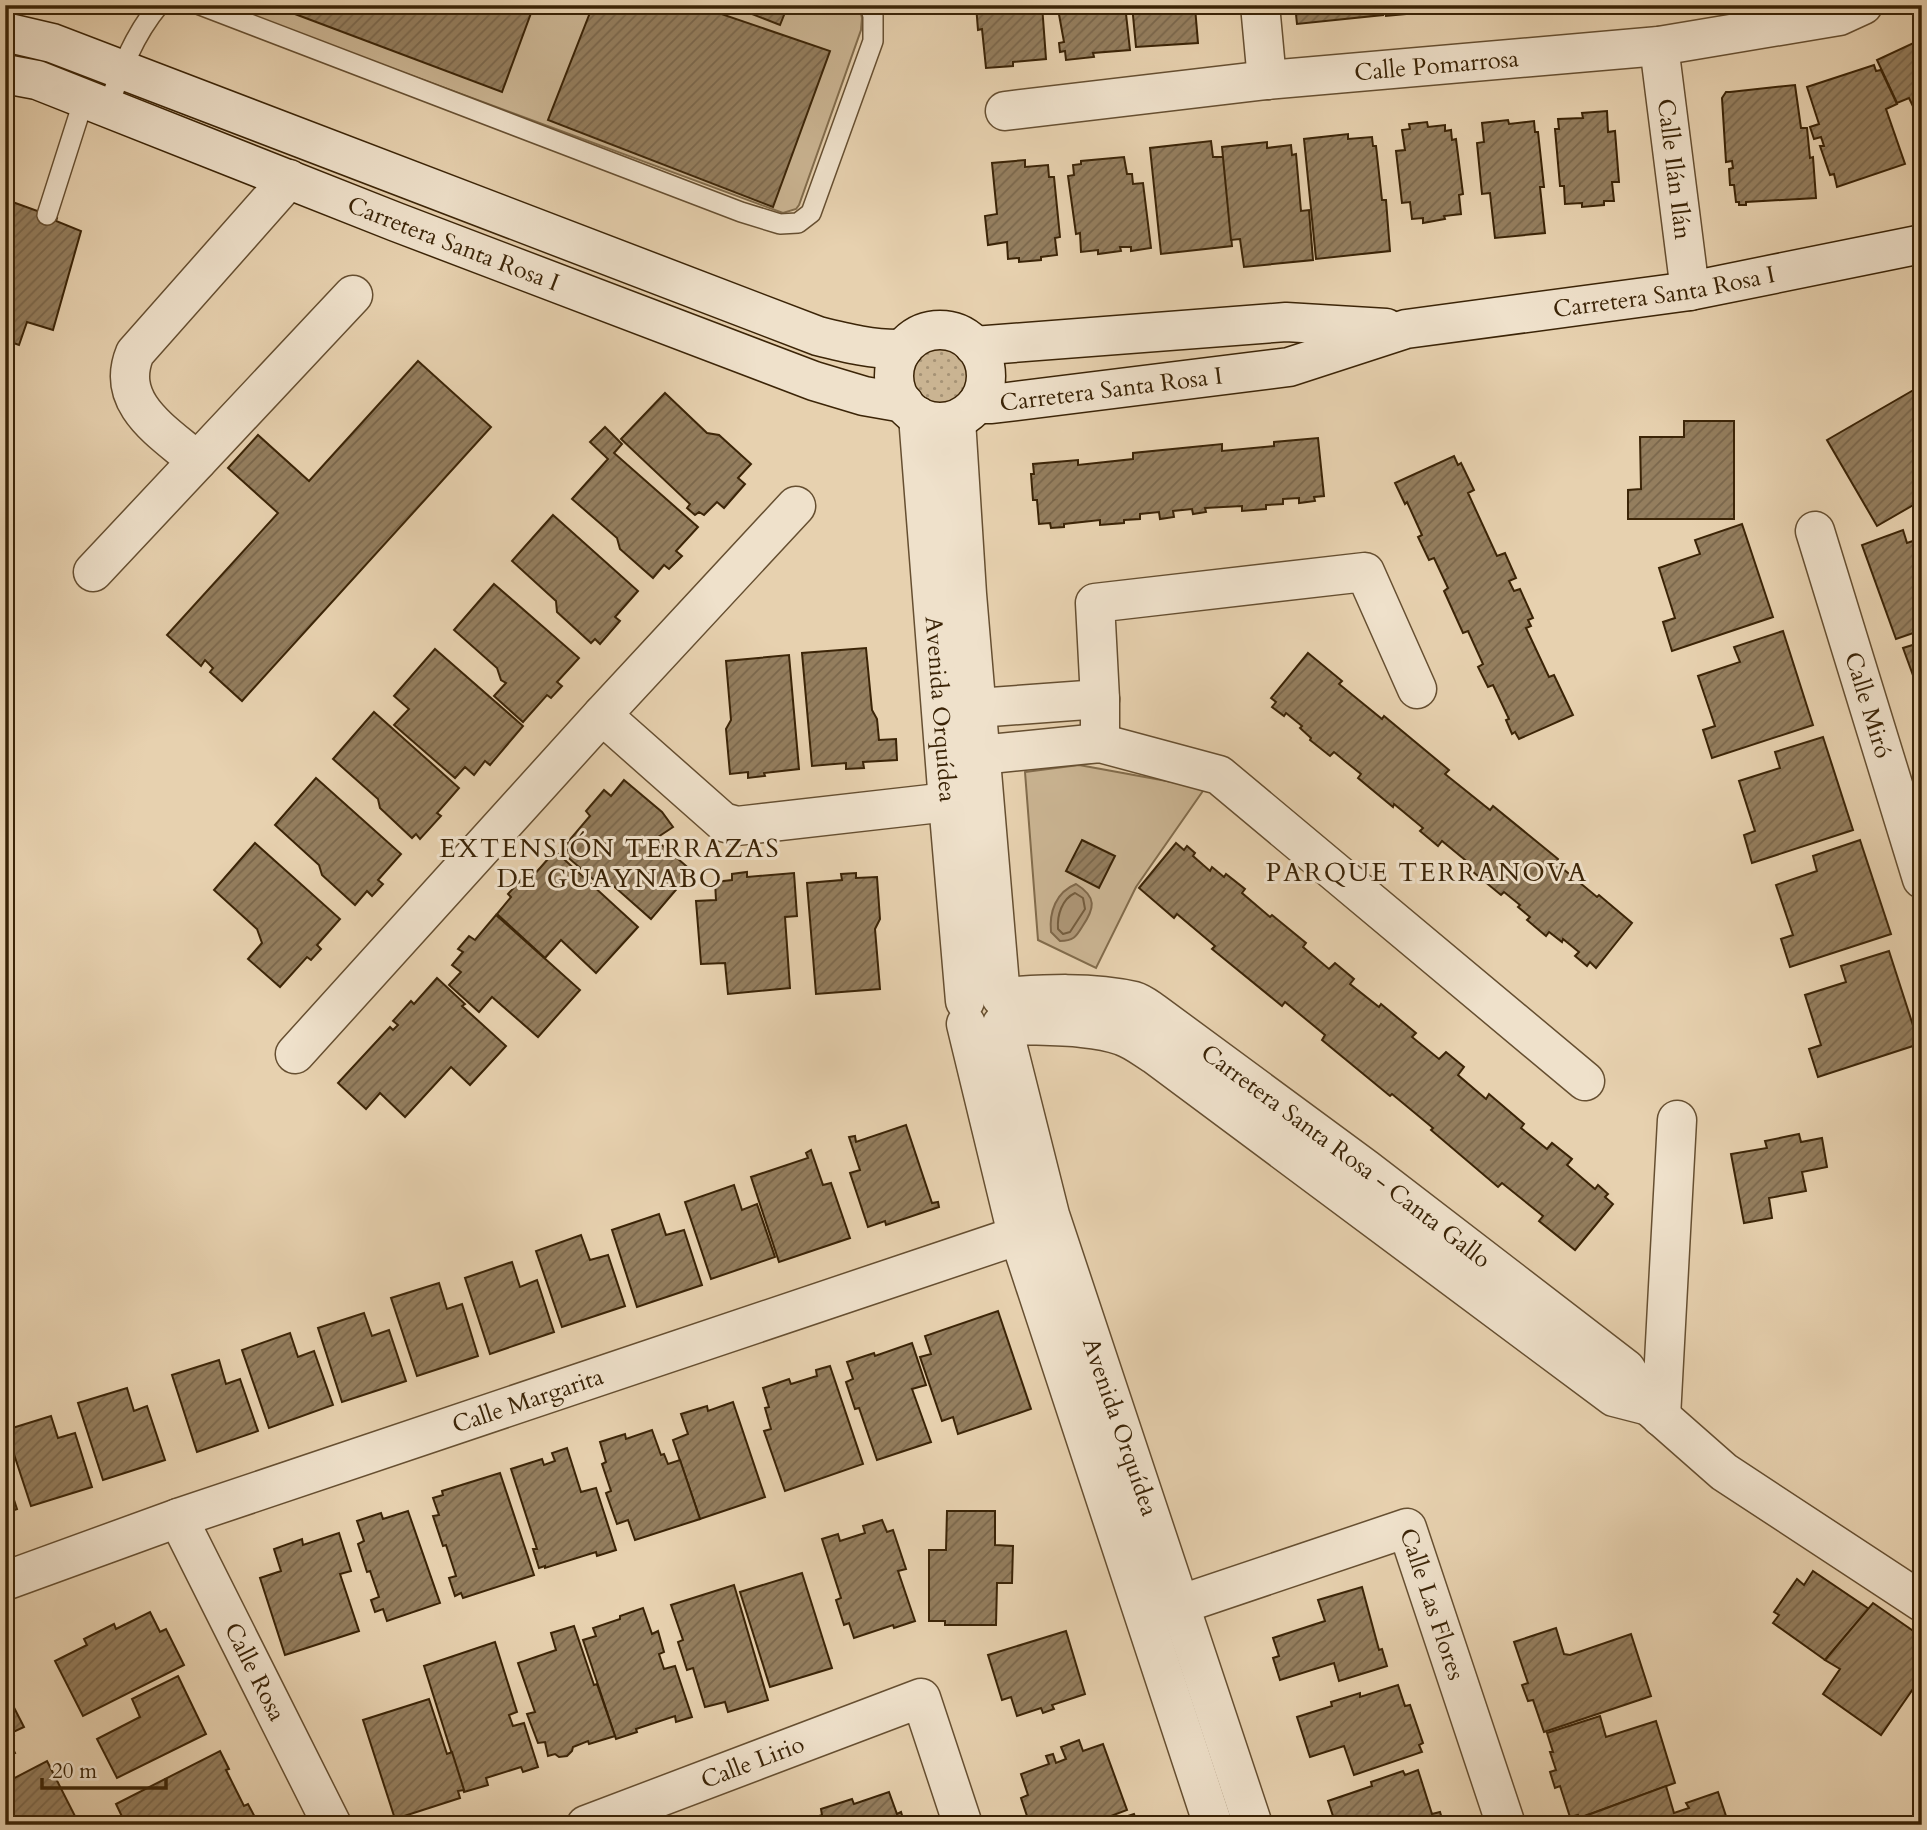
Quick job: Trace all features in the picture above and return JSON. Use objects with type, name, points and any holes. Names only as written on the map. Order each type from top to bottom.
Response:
[{"type":"street","points":[[19,5],[52,43]]},
{"type":"street","points":[[1260,5],[1267,80]]},
{"type":"street","name":"Calle Pomarrosa","points":[[1005,111],[1267,80],[1660,46],[1839,16],[1863,5]]},
{"type":"street","name":"Carretera Santa Rosa I","points":[[5,32],[52,43],[818,336],[856,345],[903,349]]},
{"type":"street","name":"Calle Ilán Ilán","points":[[1660,46],[1690,291]]},
{"type":"street","name":"Carretera Santa Rosa I","points":[[16,82],[96,103],[814,381],[911,410]]},
{"type":"street","points":[[197,461],[141,412],[133,398],[130,367],[135,353],[289,179]]},
{"type":"street","name":"Carretera Santa Rosa I","points":[[966,412],[992,404],[1289,367],[1406,329],[1690,291],[1922,244]]},
{"type":"street","points":[[93,572],[353,295]]},
{"type":"street","name":"Carretera Santa Rosa I","points":[[974,345],[1286,322],[1406,329]]},
{"type":"street","points":[[933,331],[960,335],[974,345],[986,370],[985,388],[966,412],[938,422],[911,410],[897,392],[894,374],[903,349],[916,337],[933,331]]},
{"type":"street","name":"Avenida Orquídea","points":[[911,410],[948,802],[984,1012],[1013,1218],[1035,1230],[1180,1605],[1252,1825]]},
{"type":"street","name":"Avenida Orquídea","points":[[966,412],[967,594],[980,755],[984,1012]]},
{"type":"street","points":[[295,1054],[602,715],[796,506]]},
{"type":"street","name":"Calle Miró","points":[[1815,531],[1922,878]]},
{"type":"street","points":[[1100,743],[1096,603],[1365,572],[1417,689]]},
{"type":"street","points":[[976,708],[1100,699]]},
{"type":"street","points":[[602,715],[723,822],[737,826],[948,802]]},
{"type":"street","points":[[980,755],[1100,743],[1219,775],[1585,1081]]},
{"type":"street","name":"Carretera Santa Rosa - Canta Gallo","points":[[984,1012],[1039,994],[1102,996],[1137,1002],[1145,1007],[1366,1169],[1626,1369],[1655,1411],[1724,1472],[1922,1602]]},
{"type":"street","points":[[1655,1411],[1677,1120]]},
{"type":"street","name":"Avenida Orquídea","points":[[1035,1230],[1144,1616],[1213,1825]]},
{"type":"street","name":"Calle Margarita","points":[[5,1581],[177,1518],[1035,1230]]},
{"type":"street","name":"Calle Rosa","points":[[177,1518],[332,1825]]},
{"type":"street","name":"Calle Las Flores","points":[[1144,1616],[1407,1528],[1506,1825]]},
{"type":"street","name":"Calle Lirio","points":[[586,1825],[921,1698],[963,1825]]},
{"type":"lane","points":[[47,215],[96,103],[121,70],[136,39],[159,5]]},
{"type":"lane","points":[[200,5],[780,225],[799,223],[811,213],[873,41],[870,5]]},
{"type":"shaded area","points":[[221,5],[859,5],[862,18],[861,30],[799,205],[796,209],[783,213]]},
{"type":"shaded area","points":[[934,340],[952,341],[962,347],[976,368],[976,386],[972,395],[942,414],[933,413],[906,390],[903,380],[906,362],[917,347]]},
{"type":"shaded area","points":[[1079,765],[1205,788],[1136,887],[1096,968],[1038,940],[1025,772]]},
{"type":"water","points":[[1076,884],[1091,898],[1091,908],[1076,936],[1060,941],[1051,932],[1051,917],[1059,897]]},
{"type":"building","points":[[271,5],[534,5],[502,92]]},
{"type":"building","points":[[593,5],[695,5],[830,51],[773,207],[548,120]]},
{"type":"building","points":[[729,5],[788,5],[780,25]]},
{"type":"building","points":[[976,5],[1042,5],[1046,59],[986,68],[982,29],[978,30]]},
{"type":"building","points":[[1050,5],[1125,5],[1130,50],[1093,53],[1094,57],[1066,60],[1065,51],[1060,52],[1059,43],[1064,42],[1058,9],[1051,10]]},
{"type":"building","points":[[1132,5],[1199,5],[1195,7],[1198,43],[1136,47]]},
{"type":"building","points":[[1295,5],[1382,5],[1383,15],[1297,24]]},
{"type":"building","points":[[1385,5],[1459,5],[1459,9],[1386,16]]},
{"type":"building","points":[[1922,39],[1922,125],[1909,98],[1897,103],[1877,60]]},
{"type":"building","points":[[1874,65],[1876,71],[1881,70],[1897,104],[1886,109],[1905,164],[1837,187],[1834,174],[1830,175],[1820,146],[1824,146],[1821,137],[1814,139],[1810,127],[1819,124],[1807,87]]},
{"type":"building","points":[[1795,85],[1801,128],[1807,128],[1810,158],[1813,157],[1816,198],[1746,202],[1746,205],[1739,205],[1739,202],[1736,202],[1734,185],[1730,185],[1729,169],[1733,168],[1732,161],[1726,162],[1722,98],[1726,92]]},
{"type":"building","points":[[1607,111],[1608,132],[1615,131],[1619,182],[1612,182],[1614,201],[1582,207],[1582,203],[1565,204],[1564,186],[1560,186],[1555,129],[1559,129],[1558,119],[1583,118],[1582,113]]},
{"type":"building","points":[[1508,120],[1509,124],[1534,121],[1535,132],[1538,132],[1544,187],[1540,187],[1545,233],[1495,238],[1490,193],[1482,194],[1477,143],[1484,142],[1482,123]]},
{"type":"building","points":[[1427,122],[1428,127],[1445,125],[1445,131],[1451,130],[1452,140],[1456,139],[1463,194],[1459,195],[1461,214],[1423,223],[1423,218],[1412,219],[1410,202],[1402,203],[1396,151],[1405,150],[1402,130],[1410,129],[1409,124]]},
{"type":"building","points":[[1348,134],[1348,139],[1372,137],[1373,146],[1376,146],[1382,200],[1386,200],[1390,251],[1316,259],[1304,139]]},
{"type":"building","points":[[1211,141],[1213,157],[1224,157],[1232,246],[1161,254],[1150,148]]},
{"type":"building","points":[[1267,142],[1267,148],[1291,145],[1292,155],[1296,154],[1301,211],[1309,210],[1313,260],[1244,267],[1240,239],[1231,240],[1222,147]]},
{"type":"building","points":[[1124,157],[1127,174],[1132,174],[1133,184],[1143,183],[1151,248],[1131,251],[1131,247],[1120,247],[1121,251],[1098,254],[1098,250],[1081,252],[1080,233],[1076,234],[1068,176],[1074,175],[1073,165],[1081,164],[1081,161]]},
{"type":"building","points":[[1025,160],[1025,167],[1048,165],[1049,177],[1054,177],[1060,237],[1055,238],[1057,255],[1019,262],[1019,258],[1008,259],[1007,242],[988,245],[985,216],[997,214],[992,163]]},
{"type":"building","points":[[7,200],[57,218],[56,221],[81,231],[53,330],[27,322],[19,345],[5,340]]},
{"type":"building","points":[[418,361],[491,427],[242,701],[210,672],[213,668],[205,660],[201,666],[167,635],[278,513],[228,468],[258,435],[309,481]]},
{"type":"building","points":[[1917,388],[1922,396],[1922,500],[1877,526],[1827,440]]},
{"type":"building","points":[[665,393],[707,433],[719,435],[751,464],[738,478],[745,484],[724,508],[717,502],[704,515],[699,512],[695,515],[687,508],[690,504],[621,439]]},
{"type":"building","points":[[1684,421],[1734,421],[1734,519],[1628,519],[1628,490],[1641,489],[1640,437],[1684,437]]},
{"type":"building","points":[[605,427],[622,444],[614,453],[698,527],[676,551],[682,556],[669,569],[664,565],[653,578],[620,549],[617,538],[572,499],[608,459],[590,442]]},
{"type":"building","points":[[1318,438],[1324,496],[1314,497],[1315,501],[1299,503],[1299,498],[1283,499],[1283,504],[1266,505],[1266,509],[1242,511],[1242,506],[1205,508],[1206,512],[1193,514],[1192,509],[1173,511],[1174,517],[1160,519],[1159,512],[1140,514],[1140,519],[1100,525],[1100,520],[1051,528],[1050,523],[1039,524],[1037,500],[1033,500],[1033,464],[1078,460],[1078,465],[1133,459],[1133,453],[1222,444],[1222,451]]},
{"type":"building","points":[[1454,456],[1458,465],[1461,463],[1474,490],[1468,493],[1497,556],[1505,553],[1516,578],[1509,581],[1514,591],[1520,589],[1533,618],[1528,620],[1531,626],[1526,628],[1549,677],[1554,675],[1573,715],[1519,739],[1515,732],[1512,734],[1506,720],[1509,719],[1493,685],[1488,687],[1478,667],[1483,664],[1468,631],[1463,633],[1444,591],[1448,588],[1434,558],[1429,560],[1418,537],[1422,535],[1395,483]]},
{"type":"building","points":[[553,515],[638,591],[615,617],[620,621],[600,644],[595,639],[591,643],[557,612],[556,601],[512,561]]},
{"type":"building","points":[[1742,524],[1773,617],[1672,651],[1663,622],[1675,618],[1659,568],[1700,554],[1695,540]]},
{"type":"building","points":[[1903,530],[1907,543],[1922,538],[1922,630],[1896,639],[1862,545]]},
{"type":"building","points":[[494,584],[579,658],[557,682],[562,686],[551,698],[547,695],[523,722],[494,696],[506,683],[501,680],[497,668],[454,630]]},
{"type":"building","points":[[1783,631],[1813,725],[1712,758],[1703,730],[1715,726],[1698,676],[1740,662],[1734,647]]},
{"type":"building","points":[[1922,642],[1922,700],[1903,648]]},
{"type":"building","points":[[866,648],[872,710],[877,719],[879,740],[896,739],[897,760],[863,762],[864,768],[846,769],[846,763],[812,766],[802,653]]},
{"type":"building","points":[[435,649],[523,726],[490,765],[485,761],[474,775],[465,767],[455,778],[394,725],[409,709],[394,696]]},
{"type":"building","points":[[1308,653],[1342,681],[1339,684],[1382,719],[1384,716],[1449,770],[1445,774],[1490,810],[1493,806],[1558,859],[1556,863],[1632,923],[1596,968],[1590,962],[1587,966],[1575,956],[1579,952],[1563,939],[1562,942],[1549,932],[1546,936],[1527,920],[1530,917],[1518,907],[1520,905],[1504,892],[1501,895],[1467,867],[1470,864],[1442,841],[1438,846],[1420,831],[1423,828],[1358,778],[1361,774],[1334,752],[1330,756],[1310,740],[1300,728],[1302,726],[1286,713],[1284,716],[1272,707],[1276,702],[1271,698]]},
{"type":"building","points":[[789,655],[799,769],[764,773],[765,776],[748,778],[748,772],[730,774],[726,729],[731,720],[726,661]]},
{"type":"building","points":[[374,712],[459,788],[437,813],[441,816],[420,839],[416,834],[412,838],[380,808],[378,799],[333,759]]},
{"type":"building","points":[[1823,737],[1853,830],[1752,863],[1744,835],[1755,831],[1739,781],[1780,768],[1775,752]]},
{"type":"building","points":[[316,778],[401,854],[378,880],[383,884],[372,896],[367,891],[355,905],[322,875],[319,865],[275,825]]},
{"type":"building","points":[[624,780],[662,812],[673,827],[655,839],[692,871],[651,919],[608,881],[602,887],[564,854],[571,846],[567,843],[590,816],[586,811],[604,790],[611,796]]},
{"type":"building","points":[[1082,840],[1115,856],[1099,888],[1066,871]]},
{"type":"building","points":[[1860,840],[1891,934],[1790,967],[1781,939],[1793,935],[1776,885],[1817,871],[1813,856]]},
{"type":"building","points":[[255,843],[340,919],[317,945],[321,949],[311,960],[307,957],[280,987],[248,959],[262,943],[257,929],[214,890]]},
{"type":"building","points":[[1176,843],[1184,850],[1187,846],[1195,853],[1193,856],[1210,871],[1212,867],[1224,877],[1226,874],[1245,889],[1242,893],[1306,943],[1303,947],[1329,969],[1335,963],[1354,979],[1350,984],[1379,1007],[1381,1004],[1416,1033],[1412,1037],[1439,1059],[1446,1052],[1464,1067],[1458,1075],[1486,1099],[1489,1094],[1524,1124],[1521,1128],[1547,1149],[1552,1143],[1572,1159],[1567,1165],[1595,1189],[1598,1185],[1608,1194],[1605,1197],[1613,1204],[1575,1250],[1539,1221],[1543,1216],[1502,1183],[1498,1187],[1431,1130],[1433,1128],[1322,1040],[1325,1035],[1285,1002],[1282,1006],[1212,949],[1215,946],[1177,914],[1174,918],[1139,888]]},
{"type":"building","points":[[555,851],[638,927],[596,973],[561,940],[545,958],[497,914],[511,897],[508,894],[528,872],[533,876]]},
{"type":"building","points":[[747,872],[747,877],[794,873],[797,916],[785,917],[790,988],[728,994],[725,963],[701,964],[696,901],[716,900],[715,882],[732,880],[732,874]]},
{"type":"building","points":[[856,873],[856,878],[877,877],[880,919],[875,929],[880,989],[816,994],[807,883],[842,880],[841,874]]},
{"type":"building","points":[[496,915],[580,990],[538,1037],[492,997],[479,1012],[449,985],[461,972],[452,965],[463,952],[458,949],[469,936],[475,940]]},
{"type":"building","points":[[1889,951],[1919,1044],[1818,1077],[1809,1049],[1821,1045],[1805,995],[1846,982],[1841,966]]},
{"type":"building","points":[[437,978],[465,1004],[462,1006],[506,1046],[470,1085],[451,1067],[405,1117],[380,1093],[366,1109],[338,1083],[390,1027],[393,1030],[398,1025],[393,1021],[411,1001],[414,1004]]},
{"type":"building","points":[[906,1125],[932,1203],[938,1202],[939,1207],[886,1225],[885,1221],[868,1227],[850,1173],[860,1170],[849,1137],[855,1136],[856,1142]]},
{"type":"building","points":[[1799,1134],[1801,1142],[1822,1138],[1827,1167],[1802,1172],[1806,1191],[1769,1198],[1772,1218],[1744,1223],[1731,1154],[1767,1148],[1765,1141]]},
{"type":"building","points":[[811,1150],[823,1185],[831,1183],[850,1238],[779,1262],[751,1177],[808,1158],[806,1153]]},
{"type":"building","points":[[734,1185],[742,1210],[757,1204],[775,1257],[711,1279],[685,1202]]},
{"type":"building","points":[[659,1214],[666,1235],[684,1230],[702,1285],[637,1307],[612,1230]]},
{"type":"building","points":[[581,1235],[590,1260],[608,1255],[625,1306],[562,1327],[536,1251]]},
{"type":"building","points":[[512,1262],[520,1287],[537,1280],[554,1332],[490,1354],[465,1278]]},
{"type":"building","points":[[439,1283],[447,1309],[462,1304],[478,1356],[417,1376],[391,1298]]},
{"type":"building","points":[[998,1311],[1031,1409],[958,1434],[953,1417],[942,1421],[920,1357],[931,1354],[925,1336]]},
{"type":"building","points":[[364,1313],[372,1336],[389,1330],[406,1381],[342,1402],[318,1328]]},
{"type":"building","points":[[290,1333],[298,1357],[314,1351],[333,1405],[269,1428],[242,1350]]},
{"type":"building","points":[[912,1343],[926,1385],[912,1389],[931,1442],[877,1460],[859,1408],[855,1409],[846,1382],[853,1379],[847,1362]]},
{"type":"building","points":[[219,1360],[226,1384],[240,1379],[258,1431],[197,1452],[172,1375]]},
{"type":"building","points":[[830,1366],[863,1464],[785,1491],[764,1431],[771,1429],[765,1408],[769,1407],[763,1388],[789,1379],[791,1384],[817,1376],[816,1370]]},
{"type":"building","points":[[127,1388],[134,1411],[147,1406],[165,1460],[103,1480],[78,1403]]},
{"type":"building","points":[[733,1402],[765,1497],[700,1519],[673,1440],[688,1434],[681,1414],[707,1406],[708,1411]]},
{"type":"building","points":[[51,1416],[58,1438],[75,1433],[92,1487],[31,1506],[6,1430]]},
{"type":"building","points":[[652,1430],[661,1455],[664,1454],[668,1464],[680,1460],[700,1519],[635,1540],[628,1520],[617,1524],[606,1493],[611,1491],[602,1464],[606,1462],[600,1442],[625,1434],[626,1439]]},
{"type":"building","points":[[567,1448],[581,1492],[596,1488],[616,1550],[597,1556],[596,1552],[539,1568],[533,1549],[537,1549],[511,1469],[542,1459],[544,1465],[555,1461],[552,1453]]},
{"type":"building","points":[[5,1472],[17,1509],[5,1513]]},
{"type":"building","points":[[500,1473],[534,1575],[463,1598],[461,1593],[455,1596],[449,1578],[456,1576],[433,1516],[439,1515],[433,1498],[443,1495],[442,1491]]},
{"type":"building","points":[[408,1511],[440,1603],[387,1621],[383,1609],[375,1612],[371,1600],[379,1597],[358,1544],[364,1541],[357,1521],[381,1513],[383,1519]]},
{"type":"building","points":[[947,1511],[995,1511],[995,1545],[1013,1546],[1012,1583],[997,1583],[996,1625],[945,1625],[945,1621],[929,1621],[929,1550],[946,1550]]},
{"type":"building","points":[[882,1520],[887,1532],[893,1530],[906,1569],[898,1571],[915,1621],[854,1638],[849,1623],[844,1625],[836,1600],[841,1598],[822,1539],[838,1534],[840,1541],[865,1533],[863,1526]]},
{"type":"building","points":[[339,1533],[351,1571],[340,1574],[359,1631],[285,1655],[260,1578],[281,1571],[274,1549],[302,1539],[303,1545]]},
{"type":"building","points":[[1813,1571],[1869,1609],[1825,1660],[1773,1623],[1779,1615],[1774,1612],[1797,1579],[1804,1585]]},
{"type":"building","points":[[802,1573],[832,1668],[770,1687],[740,1592]]},
{"type":"building","points":[[734,1585],[768,1700],[728,1712],[725,1702],[705,1707],[693,1668],[687,1670],[678,1642],[683,1640],[671,1605]]},
{"type":"building","points":[[1362,1587],[1379,1650],[1382,1649],[1387,1666],[1339,1681],[1334,1663],[1280,1680],[1273,1658],[1279,1656],[1273,1638],[1325,1621],[1318,1600]]},
{"type":"building","points":[[1873,1603],[1922,1637],[1922,1676],[1881,1735],[1823,1694],[1840,1669],[1825,1660]]},
{"type":"building","points":[[643,1608],[652,1634],[658,1631],[664,1652],[659,1654],[664,1669],[675,1666],[692,1717],[676,1722],[675,1716],[616,1739],[583,1640],[596,1636],[593,1628]]},
{"type":"building","points":[[150,1612],[160,1632],[166,1629],[184,1665],[83,1716],[55,1661],[87,1645],[84,1639],[114,1624],[116,1629]]},
{"type":"building","points":[[574,1626],[615,1736],[573,1747],[567,1756],[548,1756],[545,1742],[538,1743],[527,1714],[535,1712],[518,1663],[556,1650],[551,1633]]},
{"type":"building","points":[[1556,1628],[1564,1654],[1570,1655],[1631,1634],[1651,1696],[1544,1732],[1533,1700],[1528,1701],[1522,1685],[1528,1683],[1514,1642]]},
{"type":"building","points":[[1066,1631],[1085,1694],[1052,1705],[1054,1709],[1043,1713],[1041,1708],[1017,1716],[1011,1697],[1002,1700],[988,1655]]},
{"type":"building","points":[[495,1642],[517,1712],[509,1715],[513,1726],[524,1723],[538,1767],[523,1772],[521,1767],[486,1778],[488,1785],[464,1792],[424,1666]]},
{"type":"building","points":[[178,1676],[206,1734],[117,1778],[97,1739],[140,1717],[132,1699]]},
{"type":"building","points":[[1398,1685],[1405,1706],[1410,1705],[1423,1743],[1419,1745],[1422,1752],[1354,1775],[1344,1746],[1310,1757],[1297,1717],[1332,1706],[1331,1702],[1360,1693],[1360,1697]]},
{"type":"building","points":[[5,1690],[24,1727],[7,1738],[15,1753],[5,1758]]},
{"type":"building","points":[[429,1699],[447,1754],[452,1752],[464,1790],[458,1791],[460,1798],[395,1819],[363,1720]]},
{"type":"building","points":[[1600,1716],[1606,1737],[1656,1721],[1675,1783],[1579,1818],[1578,1815],[1570,1817],[1560,1786],[1555,1788],[1550,1772],[1556,1770],[1547,1733]]},
{"type":"building","points":[[1079,1740],[1083,1751],[1103,1744],[1127,1810],[1090,1824],[1088,1819],[1072,1825],[1030,1825],[1021,1798],[1028,1795],[1021,1774],[1049,1764],[1046,1756],[1053,1754],[1056,1763],[1066,1759],[1061,1747]]},
{"type":"building","points":[[220,1751],[244,1806],[248,1804],[258,1823],[126,1825],[116,1804]]},
{"type":"building","points":[[47,1761],[78,1822],[72,1825],[5,1825],[5,1783]]},
{"type":"building","points":[[1418,1770],[1432,1814],[1440,1812],[1444,1825],[1336,1825],[1328,1801],[1372,1786],[1371,1782],[1403,1771],[1405,1775]]},
{"type":"building","points":[[1666,1786],[1674,1813],[1689,1808],[1686,1803],[1718,1792],[1729,1825],[1570,1825],[1569,1822]]},
{"type":"building","points":[[889,1792],[897,1814],[901,1812],[905,1825],[792,1825],[822,1815],[821,1809],[852,1799],[854,1804]]},
{"type":"building","points":[[1134,1814],[1138,1825],[1100,1825]]},
{"type":"district","name":"EXTENSIÓN TERRAZAS DE GUAYNABO","points":[[610,863]]},
{"type":"district","name":"PARQUE TERRANOVA","points":[[1427,872]]}]
